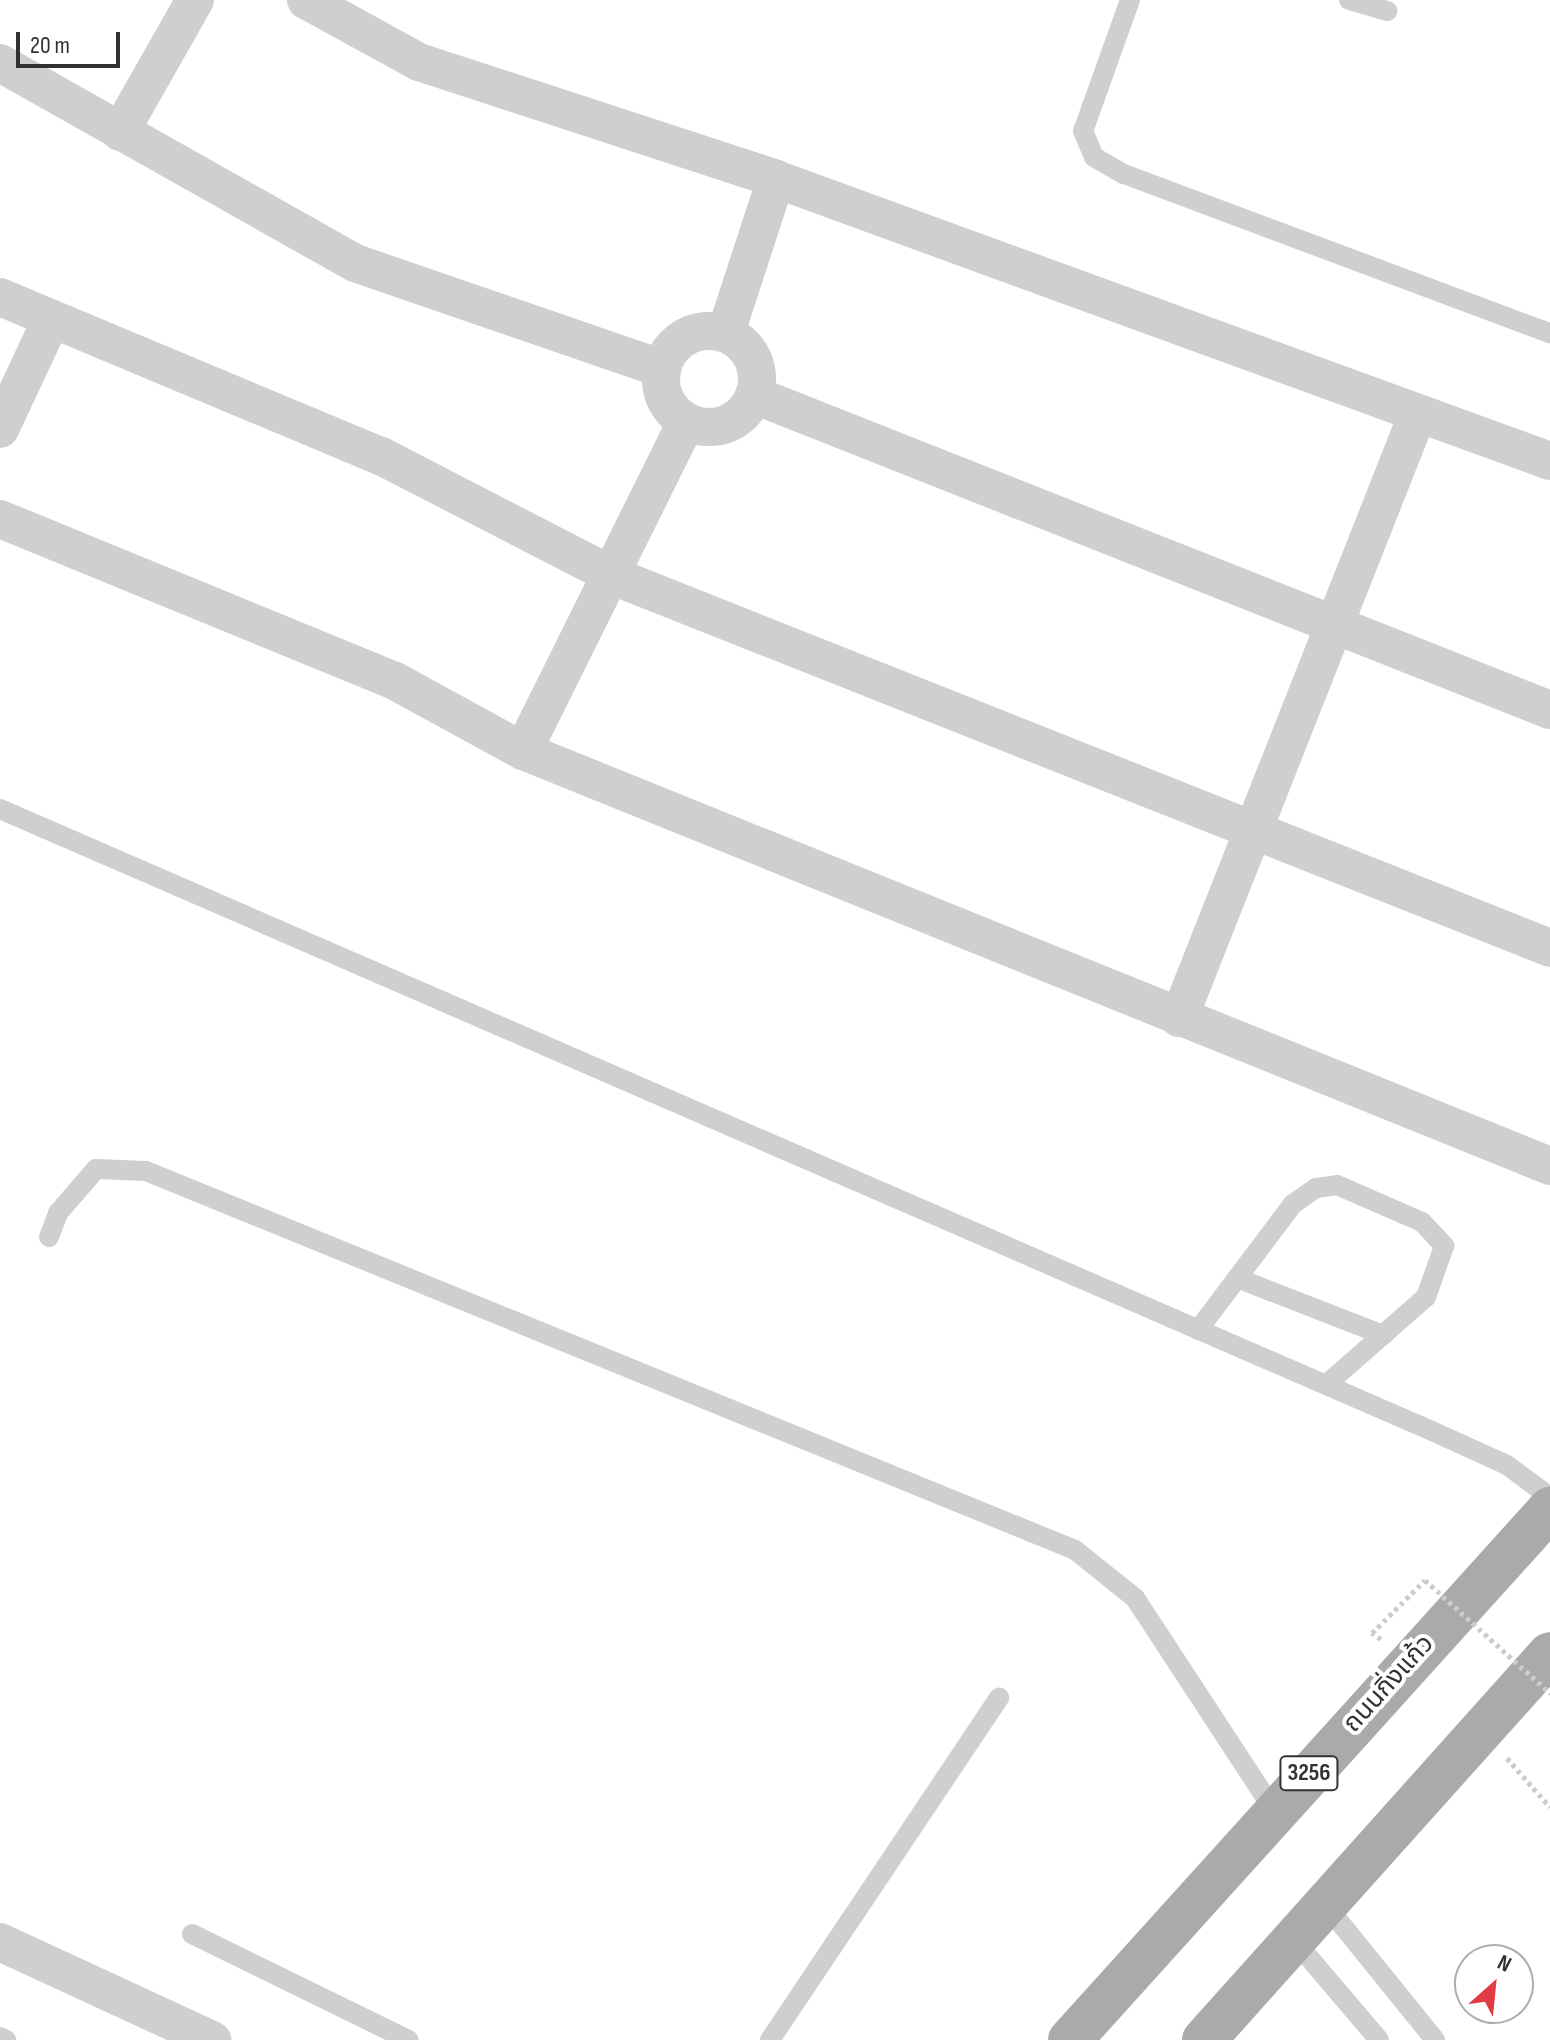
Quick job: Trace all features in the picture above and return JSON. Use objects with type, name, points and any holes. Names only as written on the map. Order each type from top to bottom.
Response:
[{"type":"main road","name":"ถนนกิ่งแก้ว","points":[[1070,2040],[1550,1509]]},
{"type":"main road","points":[[1204,2040],[1550,1654]]},
{"type":"street","points":[[120,132],[195,0]]},
{"type":"street","points":[[306,0],[419,62],[776,179],[1550,461]]},
{"type":"street","points":[[0,63],[355,263],[662,369]]},
{"type":"street","points":[[726,332],[776,179]]},
{"type":"street","points":[[0,297],[381,456],[613,576],[1550,948]]},
{"type":"street","points":[[0,429],[51,320]]},
{"type":"street","points":[[695,330],[726,332],[753,361],[754,395],[732,423],[686,422],[664,396],[662,369],[679,339],[695,330]]},
{"type":"street","points":[[754,395],[1550,710]]},
{"type":"street","points":[[1179,1018],[1418,413]]},
{"type":"street","points":[[523,751],[613,576],[686,422]]},
{"type":"street","points":[[0,519],[395,681],[523,751],[1550,1166]]},
{"type":"street","points":[[0,1942],[212,2040]]},
{"type":"lane","points":[[1130,0],[1083,131],[1094,157],[1124,174],[1550,333]]},
{"type":"lane","points":[[1349,0],[1387,11]]},
{"type":"lane","points":[[0,809],[1507,1465],[1550,1497]]},
{"type":"lane","points":[[49,1237],[58,1213],[96,1169],[146,1171],[1075,1550],[1135,1598],[1275,1812]]},
{"type":"lane","points":[[1198,1330],[1293,1204],[1337,1185],[1422,1222],[1444,1246],[1426,1297],[1326,1385]]},
{"type":"lane","points":[[1237,1278],[1383,1335]]},
{"type":"lane","points":[[770,2040],[999,1698]]},
{"type":"lane","points":[[1325,1904],[1435,2040]]},
{"type":"lane","points":[[192,1934],[408,2040]]},
{"type":"lane","points":[[1294,1940],[1379,2040]]},
{"type":"lane","points":[[0,2037],[6,2040]]},
{"type":"path","points":[[1425,1580],[1550,1693]]},
{"type":"path","points":[[1482,1730],[1550,1807]]}]
